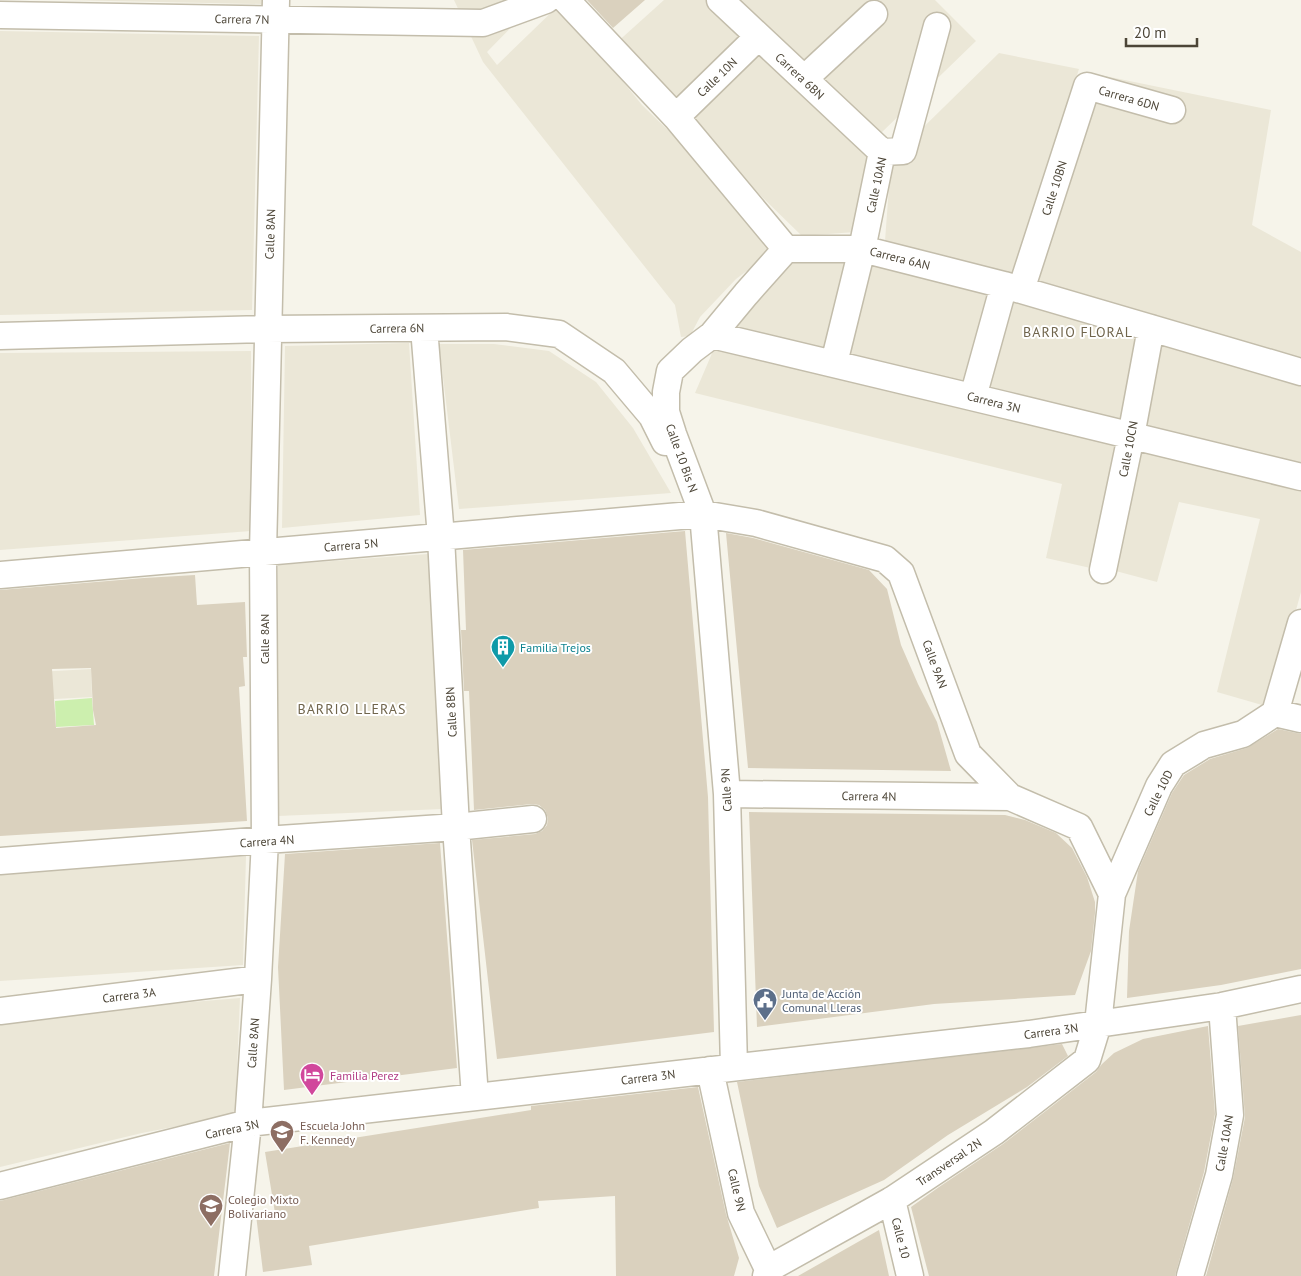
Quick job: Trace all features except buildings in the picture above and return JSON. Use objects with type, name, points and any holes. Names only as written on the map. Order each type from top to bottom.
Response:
[{"type":"street","name":"Carrera 7N","points":[[0,15],[276,10],[484,23],[546,0]]},
{"type":"street","points":[[566,0],[676,117],[786,249],[712,335]]},
{"type":"street","name":"Carrera 6BN","points":[[723,1],[758,37],[882,152]]},
{"type":"street","name":"Calle 8AN","points":[[232,1276],[248,1124],[265,840],[263,552],[276,10]]},
{"type":"street","points":[[804,79],[874,14]]},
{"type":"street","name":"Calle 10AN","points":[[834,363],[862,249],[882,152],[903,151],[936,26]]},
{"type":"street","name":"Calle 10N","points":[[676,117],[758,37]]},
{"type":"street","name":"Carrera 6DN","points":[[1087,86],[1172,110]]},
{"type":"street","name":"Calle 10BN","points":[[972,397],[1087,86]]},
{"type":"street","name":"Carrera 6AN","points":[[786,249],[862,249],[1013,287],[1301,372]]},
{"type":"street","name":"Carrera 6N","points":[[0,336],[268,329],[506,327],[559,334],[614,371],[652,416],[703,514]]},
{"type":"street","name":"Calle 8BN","points":[[424,328],[441,537],[456,827],[475,1097]]},
{"type":"street","name":"Calle 10CN","points":[[1103,570],[1151,328]]},
{"type":"street","name":"Carrera 3N","points":[[712,335],[834,363],[1301,478]]},
{"type":"street","name":"Calle 10 Bis N","points":[[703,514],[666,412],[666,392],[670,371],[692,350],[712,335]]},
{"type":"street","name":"Carrera 5N","points":[[0,576],[703,514]]},
{"type":"street","name":"Calle 9N","points":[[703,514],[727,794],[722,1069],[741,1213],[767,1273]]},
{"type":"street","name":"Calle 9AN","points":[[703,514],[756,523],[886,559],[901,573],[968,754],[1010,798],[1079,827],[1112,894]]},
{"type":"street","points":[[1301,623],[1275,713],[1301,720]]},
{"type":"street","name":"Calle 10D","points":[[1098,1024],[1112,894],[1159,786],[1174,764],[1204,745],[1243,734],[1275,713]]},
{"type":"street","name":"Carrera 4N","points":[[727,794],[1010,798]]},
{"type":"street","name":"Carrera 4N","points":[[0,861],[456,827],[533,819]]},
{"type":"street","name":"Carrera 3A","points":[[0,1011],[258,980]]},
{"type":"street","name":"Carrera 3N","points":[[0,1186],[248,1124],[1029,1034],[1222,1006],[1301,989]]},
{"type":"street","name":"Calle 10AN","points":[[1190,1276],[1219,1175],[1230,1115],[1222,1006]]},
{"type":"street","name":"Transversal 2N","points":[[767,1273],[892,1200],[994,1132],[1087,1060],[1098,1024]]},
{"type":"street","name":"Calle 10","points":[[892,1200],[910,1276]]},
{"type":"shaded area","points":[[61,0],[262,0],[262,4]]},
{"type":"shaded area","points":[[454,0],[538,0],[487,52],[497,65],[559,5],[642,105],[784,243],[736,279],[700,317],[690,336],[681,337],[675,305],[483,62]]},
{"type":"shaded area","points":[[664,0],[709,0],[872,153],[855,232],[802,236],[657,95],[614,45]]},
{"type":"shaded area","points":[[738,0],[935,0],[976,41],[881,133]]},
{"type":"shaded area","points":[[0,31],[259,36],[252,310],[0,315]]},
{"type":"shaded area","points":[[999,53],[1079,69],[1012,275],[885,241],[891,159]]},
{"type":"shaded area","points":[[1100,75],[1271,110],[1252,225],[1301,252],[1301,362],[1035,281]]},
{"type":"shaded area","points":[[869,255],[998,289],[969,390],[844,359]]},
{"type":"shaded area","points":[[854,256],[831,355],[731,330],[788,261]]},
{"type":"shaded area","points":[[1008,294],[1142,334],[1124,425],[983,392]]},
{"type":"shaded area","points":[[1157,338],[1301,379],[1301,470],[1140,431]]},
{"type":"shaded area","points":[[409,343],[420,515],[282,528],[285,346]]},
{"type":"shaded area","points":[[439,344],[494,344],[549,351],[596,382],[633,428],[671,493],[459,509]]},
{"type":"shaded area","points":[[716,344],[1121,441],[1095,569],[1046,558],[1062,484],[695,393]]},
{"type":"shaded area","points":[[251,351],[251,531],[0,550],[0,353]]},
{"type":"shaded area","points":[[1138,445],[1301,485],[1301,592],[1269,707],[1217,692],[1260,519],[1179,502],[1157,582],[1112,570]]},
{"type":"shaded area","points":[[428,554],[442,809],[278,816],[278,565]]},
{"type":"shaded area","points":[[91,669],[92,697],[0,702],[0,674]]},
{"type":"shaded area","points":[[246,856],[243,965],[0,981],[0,875]]},
{"type":"shaded area","points":[[240,998],[235,1115],[142,1133],[0,1167],[0,1018]]},
{"type":"green space","points":[[92,698],[94,725],[56,727],[55,701]]},
{"type":"place","name":"Familia Trejos","points":[[503,668]]},
{"type":"place","name":"Junta de Acción Comunal Lleras","points":[[765,1021]]},
{"type":"place","name":"Familia Perez","points":[[312,1096]]},
{"type":"place","name":"Escuela John F. Kennedy","points":[[282,1153]]},
{"type":"place","name":"Colegio Mixto Bolivariano","points":[[211,1227]]},
{"type":"district","name":"BARRIO FLORAL","points":[[1078,332]]},
{"type":"district","name":"BARRIO LLERAS","points":[[352,709]]}]
